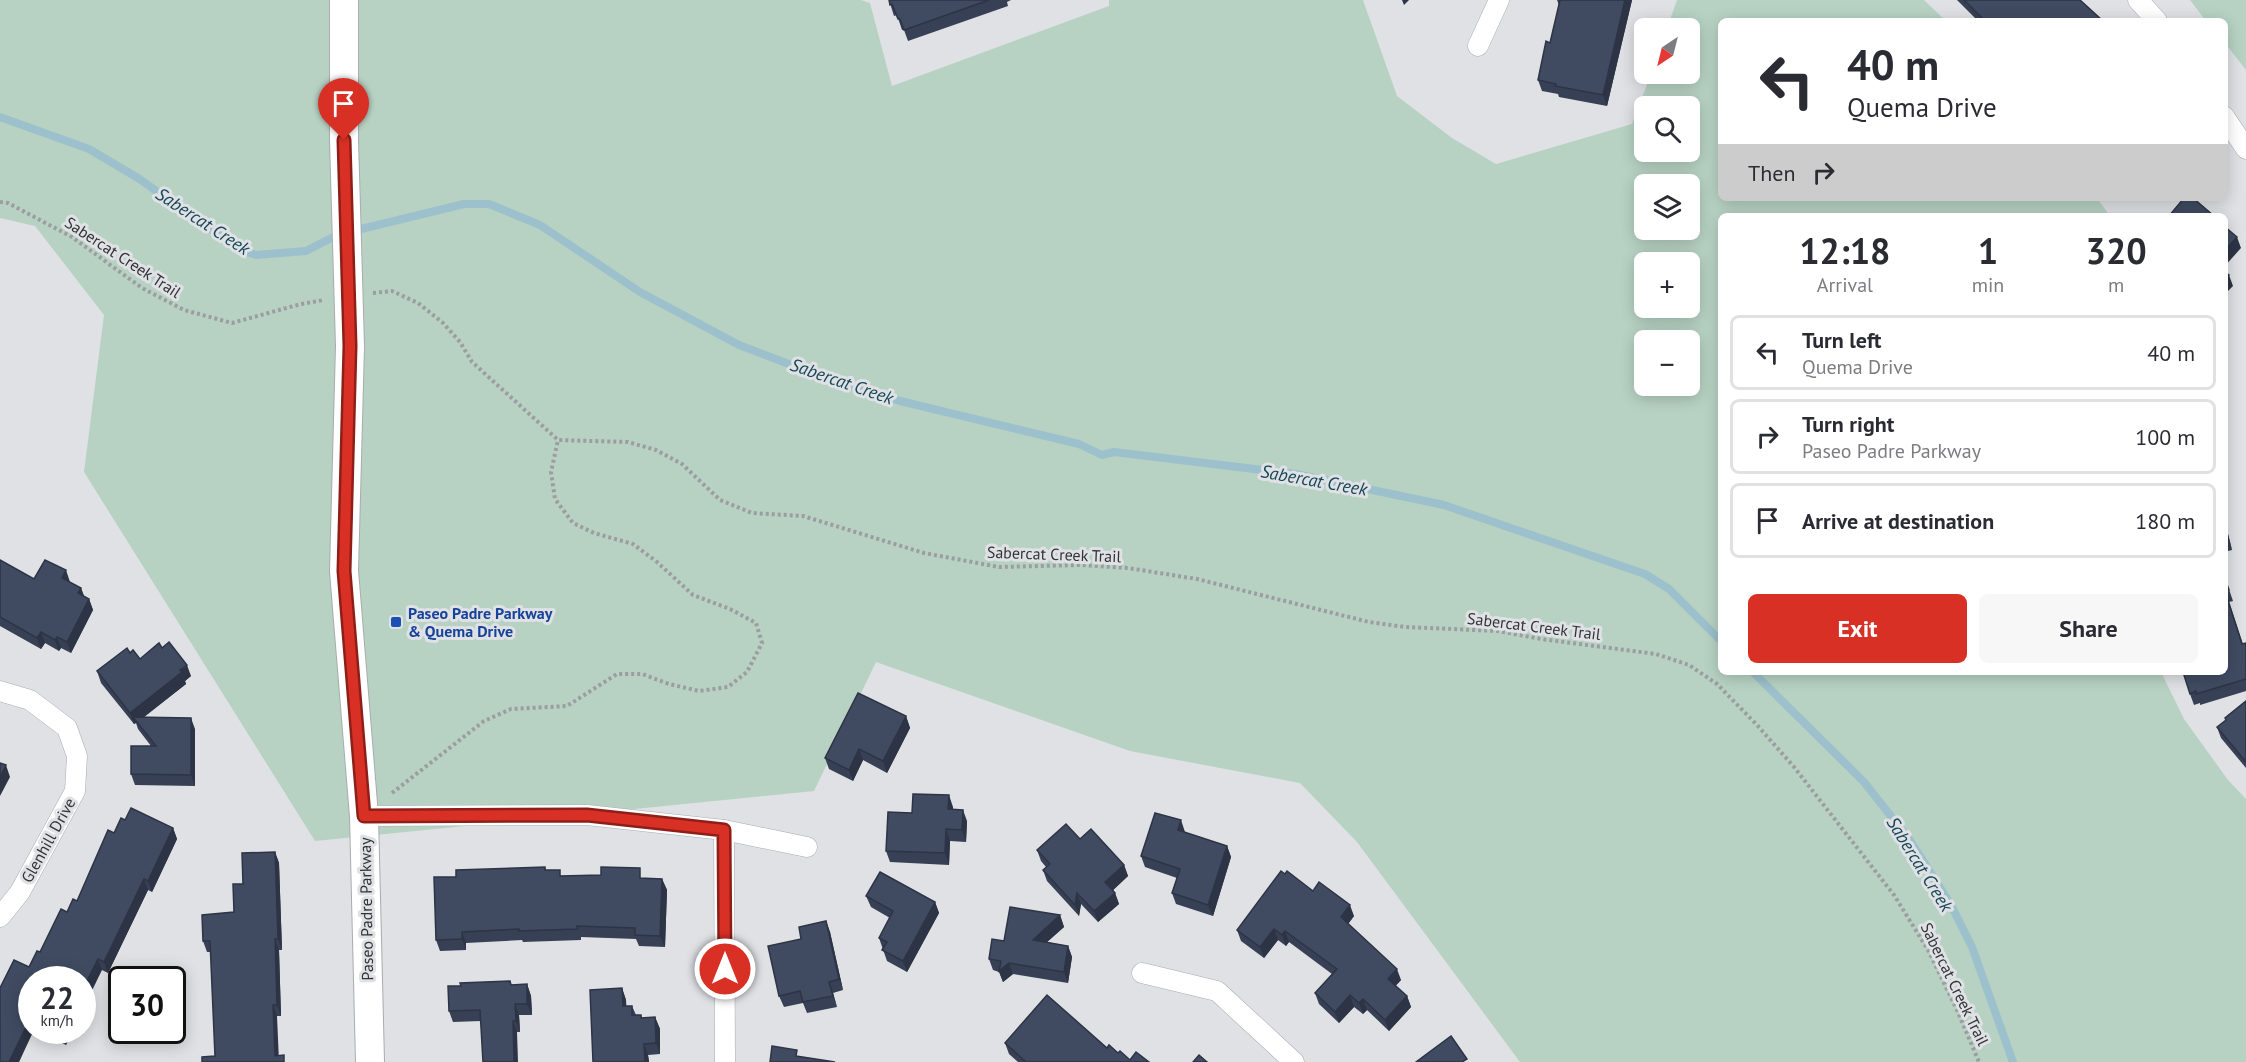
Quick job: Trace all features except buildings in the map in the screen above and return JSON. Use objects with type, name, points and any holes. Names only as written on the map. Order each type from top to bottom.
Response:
[{"type":"main road","name":"Paseo Padre Parkway","points":[[344,0],[344,140],[350,346],[344,571],[364,816],[370,1062]]},
{"type":"street","points":[[1478,46],[1499,0]]},
{"type":"street","points":[[2138,0],[2154,18]]},
{"type":"street","points":[[2228,122],[2246,149]]},
{"type":"street","name":"Glenhill Drive","points":[[0,691],[30,700],[67,728],[78,756],[75,791],[20,892],[0,917]]},
{"type":"street","points":[[364,816],[587,815],[724,830],[807,847]]},
{"type":"street","points":[[724,830],[725,1062]]},
{"type":"street","points":[[1142,973],[1217,990],[1294,1062]]},
{"type":"path","name":"Sabercat Creek Trail","points":[[0,202],[8,203],[72,237],[142,288],[184,310],[232,323],[301,303],[335,299]]},
{"type":"path","points":[[364,816],[484,721],[511,709],[567,705],[617,674],[642,674],[669,684],[699,691],[728,687],[747,672],[762,644],[756,622],[693,595],[657,562],[633,544],[594,533],[573,523],[555,499],[551,472],[558,440],[472,362],[460,342],[442,322],[418,303],[392,291],[369,294]]},
{"type":"path","name":"Sabercat Creek Trail","points":[[558,440],[628,442],[656,450],[682,464],[720,500],[752,513],[803,516],[924,553],[999,567],[1081,565],[1128,568],[1209,582],[1369,621],[1405,627],[1498,631],[1656,654],[1689,665],[1717,684],[1757,724],[1794,767],[1894,895],[1928,950],[1979,1062]]},
{"type":"green space","points":[[0,0],[861,0],[870,3],[892,86],[1109,6],[1109,0],[1363,0],[1397,96],[1452,138],[1496,164],[1632,124],[1634,119],[1634,162],[1700,162],[1700,96],[1643,96],[1647,84],[1700,84],[1700,18],[1671,18],[1677,0],[1924,0],[1943,18],[1718,18],[1718,201],[2099,201],[2108,213],[1718,213],[1718,675],[2162,675],[2184,719],[2228,780],[2246,799],[2246,1062],[1520,1062],[1357,842],[1300,783],[1130,751],[876,662],[814,791],[315,841],[84,472],[104,315],[35,226],[0,218]]},
{"type":"green space","points":[[2190,0],[2246,0],[2246,70],[2228,47],[2228,18],[2204,18]]},
{"type":"waterway","name":"Sabercat Creek","points":[[0,117],[89,149],[138,178],[240,250],[256,255],[306,251],[341,233]]},
{"type":"waterway","name":"Sabercat Creek","points":[[353,231],[464,204],[489,204],[540,225],[640,292],[739,345],[828,379],[900,401],[1079,444],[1102,455],[1114,452],[1296,474],[1444,505],[1645,574],[1669,589],[1718,638]]},
{"type":"waterway","name":"Sabercat Creek","points":[[1756,675],[1864,782],[1909,839],[1951,905],[1972,947],[2013,1062]]},
{"type":"place","name":"Paseo Padre Parkway & Quema Drive","points":[[396,622]]},
{"type":"route","points":[[344,140],[350,346],[344,571],[364,816],[587,815],[724,830],[725,969]]}]
